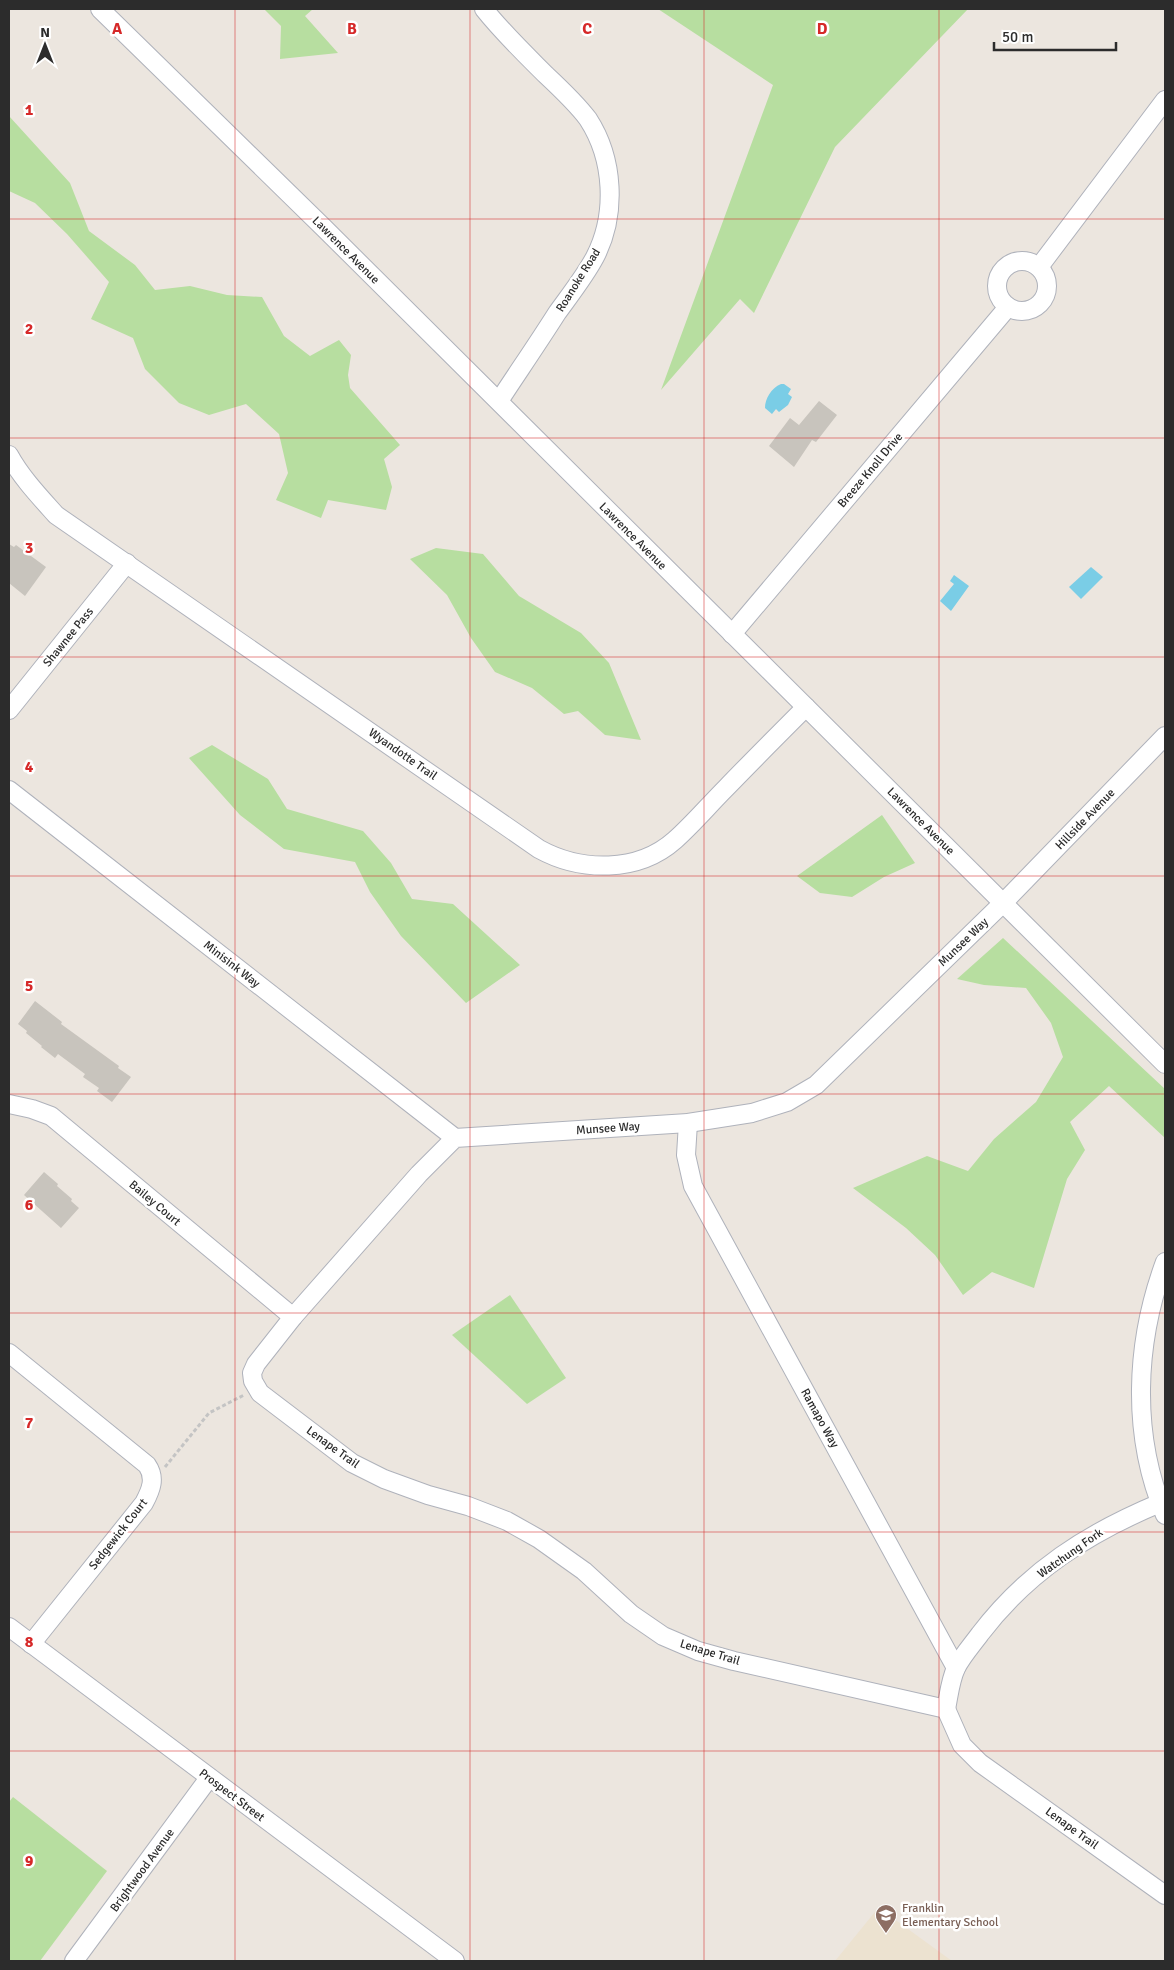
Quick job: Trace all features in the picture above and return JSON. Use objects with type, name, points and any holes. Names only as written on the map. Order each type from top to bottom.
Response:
[{"type":"street","name":"Lawrence Avenue","points":[[100,9],[1004,902],[1165,1064]]},
{"type":"street","name":"Roanoke Road","points":[[484,9],[503,32],[573,101],[587,119],[601,144],[610,186],[606,228],[595,256],[498,401]]},
{"type":"street","points":[[1039,267],[1165,100]]},
{"type":"street","points":[[1023,260],[1039,267],[1047,282],[1047,291],[1044,299],[1031,310],[1023,311],[1008,307],[1002,302],[996,287],[1001,272],[1006,266],[1023,260]]},
{"type":"street","name":"Breeze Knoll Drive","points":[[732,634],[1008,307]]},
{"type":"street","name":"Wyandotte Trail","points":[[9,455],[15,466],[56,515],[539,849],[573,863],[604,866],[634,862],[668,846],[806,707]]},
{"type":"street","name":"Shawnee Pass","points":[[9,710],[127,563]]},
{"type":"street","name":"Hillside Avenue","points":[[1004,902],[1165,736]]},
{"type":"street","name":"Minisink Way","points":[[9,790],[455,1138]]},
{"type":"street","name":"Munsee Way","points":[[455,1138],[688,1123],[752,1113],[787,1102],[816,1085],[1004,902]]},
{"type":"street","name":"Bailey Court","points":[[9,1104],[32,1109],[51,1116],[293,1318]]},
{"type":"street","name":"Ramapo Way","points":[[688,1123],[686,1155],[693,1186],[956,1668]]},
{"type":"street","points":[[256,1387],[252,1374],[256,1364],[293,1318],[419,1174],[455,1138]]},
{"type":"street","name":"Watchung Fork","points":[[956,1668],[992,1620],[1020,1589],[1051,1562],[1085,1539],[1114,1523],[1163,1509],[1151,1475],[1144,1440],[1141,1368],[1145,1333],[1151,1306],[1165,1262]]},
{"type":"street","name":"Sedgewick Court","points":[[9,1353],[147,1464],[152,1472],[150,1492],[144,1503],[31,1644]]},
{"type":"street","name":"Lenape Trail","points":[[256,1387],[260,1393],[352,1464],[428,1495],[468,1506],[507,1521],[539,1539],[584,1571],[631,1614],[662,1636],[698,1651],[734,1661],[946,1709],[962,1745],[980,1763],[1165,1895]]},
{"type":"street","name":"Prospect Street","points":[[9,1627],[455,1961]]},
{"type":"street","points":[[946,1709],[956,1668]]},
{"type":"street","name":"Brightwood Avenue","points":[[74,1961],[209,1778]]},
{"type":"path","points":[[152,1483],[210,1413],[256,1387]]},
{"type":"shaded area","name":"Franklin Elementary School","points":[[879,1908],[952,1961],[835,1961]]},
{"type":"green space","points":[[264,9],[313,9],[305,16],[338,53],[280,59],[281,26]]},
{"type":"green space","points":[[658,9],[968,9],[835,147],[754,313],[740,299],[661,390],[773,85]]},
{"type":"green space","points":[[9,116],[70,183],[89,231],[135,265],[155,290],[190,286],[227,295],[262,297],[284,336],[310,356],[339,340],[351,355],[348,375],[350,388],[400,445],[384,459],[392,487],[386,510],[328,500],[321,518],[276,500],[288,473],[279,434],[246,404],[209,415],[179,403],[145,369],[133,338],[91,319],[109,282],[67,234],[35,203],[9,191]]},
{"type":"green space","points":[[436,548],[483,554],[519,596],[581,633],[609,663],[641,740],[605,735],[578,711],[564,714],[532,688],[495,672],[471,638],[447,595],[410,559]]},
{"type":"green space","points":[[212,745],[268,779],[287,809],[363,831],[391,863],[412,899],[453,904],[520,965],[466,1003],[401,936],[370,892],[355,862],[284,849],[240,815],[189,758]]},
{"type":"green space","points":[[882,815],[915,863],[884,877],[852,897],[820,893],[797,876]]},
{"type":"green space","points":[[1003,938],[1165,1089],[1165,1138],[1109,1086],[1070,1122],[1085,1150],[1067,1179],[1034,1288],[992,1272],[963,1295],[935,1255],[906,1228],[853,1188],[927,1156],[968,1171],[994,1139],[1036,1102],[1063,1057],[1051,1023],[1026,988],[984,985],[957,979]]},
{"type":"green space","points":[[510,1295],[566,1378],[527,1404],[452,1335]]},
{"type":"green space","points":[[13,1797],[107,1871],[40,1961],[9,1961],[9,1802]]},
{"type":"water","points":[[781,384],[791,389],[788,394],[792,397],[788,405],[779,412],[776,409],[772,414],[765,408],[766,401],[769,394]]},
{"type":"water","points":[[1091,567],[1103,577],[1081,599],[1069,587]]},
{"type":"water","points":[[954,575],[969,586],[951,611],[940,601],[954,584],[950,581]]},
{"type":"building","points":[[819,401],[837,415],[816,442],[812,440],[794,467],[769,446],[790,418],[799,425]]},
{"type":"building","points":[[9,544],[14,547],[16,545],[46,567],[25,596],[9,583]]},
{"type":"building","points":[[35,1001],[62,1022],[61,1024],[119,1066],[118,1068],[131,1077],[112,1102],[97,1091],[99,1088],[83,1077],[85,1074],[58,1054],[55,1058],[18,1024]]},
{"type":"building","points":[[44,1172],[58,1184],[57,1186],[79,1208],[61,1228],[24,1195]]},
{"type":"place","name":"Franklin Elementary School","points":[[886,1934]]}]
